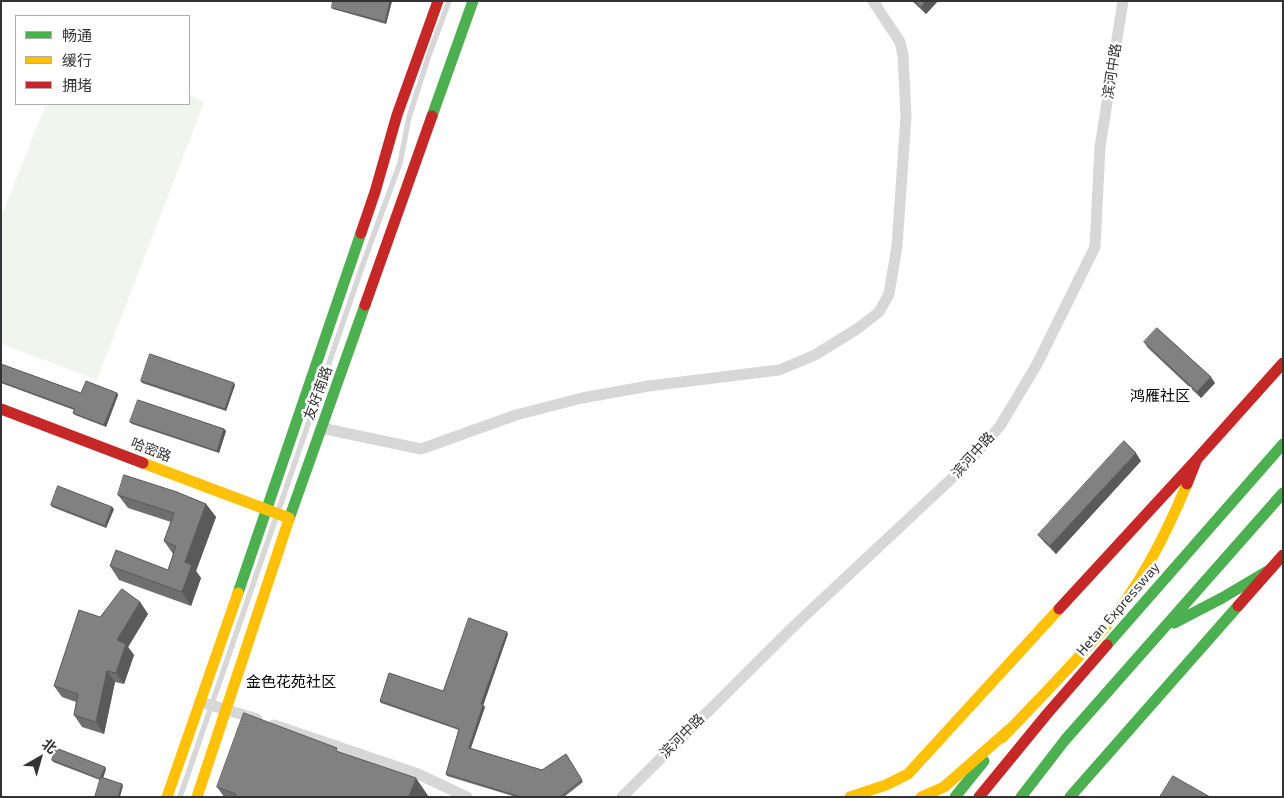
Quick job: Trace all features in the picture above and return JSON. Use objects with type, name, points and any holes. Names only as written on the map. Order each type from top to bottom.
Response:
[{"type":"main road","name":"友好南路","points":[[167,797],[207,703],[266,510],[375,192],[397,115],[438,1]]},
{"type":"main road","name":"友好南路","points":[[197,797],[289,518],[473,1]]},
{"type":"main road","points":[[850,797],[886,785],[908,774],[1283,363]]},
{"type":"main road","name":"哈密路","points":[[1,409],[289,518]]},
{"type":"main road","name":"Hetan Expressway","points":[[979,797],[1047,714],[1283,444]]},
{"type":"main road","points":[[1107,625],[1139,578],[1170,524],[1197,459]]},
{"type":"main road","points":[[1021,797],[1065,740],[1283,493]]},
{"type":"main road","points":[[955,797],[1010,729],[1107,625],[1138,594],[1190,550]]},
{"type":"main road","points":[[1070,797],[1283,555]]},
{"type":"main road","points":[[1162,629],[1222,598],[1271,569]]},
{"type":"main road","points":[[921,797],[944,787],[1010,729]]},
{"type":"street","points":[[321,428],[421,448],[516,415],[582,398],[650,386],[779,370],[815,355],[857,329],[879,312],[889,294],[897,246],[906,116],[903,56],[900,42],[873,1]]},
{"type":"street","name":"滨河中路","points":[[622,797],[794,626],[965,466],[1000,426],[1036,366],[1096,247],[1100,147],[1123,1]]},
{"type":"street","points":[[207,703],[418,774],[467,797]]},
{"type":"lane","points":[[180,797],[207,703],[278,514],[363,264],[400,163],[409,117],[449,1]]},
{"type":"shaded area","points":[[190,95],[204,103],[97,380],[1,344],[1,217],[46,105],[190,105]]},
{"type":"building","points":[[333,1],[390,1],[385,22],[332,8]]},
{"type":"building","points":[[915,1],[926,1],[921,7]]},
{"type":"building","points":[[1157,328],[1211,377],[1197,392],[1144,342]]},
{"type":"building","points":[[150,354],[234,383],[225,409],[141,381]]},
{"type":"building","points":[[1,364],[81,393],[86,381],[117,393],[104,425],[73,413],[75,409],[1,382]]},
{"type":"building","points":[[138,400],[224,429],[217,451],[130,422]]},
{"type":"building","points":[[1124,441],[1136,453],[1050,546],[1038,535]]},
{"type":"building","points":[[124,475],[177,492],[206,504],[185,562],[192,565],[182,592],[110,566],[116,550],[168,570],[176,546],[164,541],[174,513],[118,495]]},
{"type":"building","points":[[58,486],[112,507],[105,526],[51,505]]},
{"type":"building","points":[[122,589],[140,602],[117,640],[126,644],[116,673],[107,671],[96,722],[74,715],[78,694],[54,686],[79,610],[100,617]]},
{"type":"building","points":[[469,618],[507,632],[481,704],[483,705],[469,748],[542,770],[566,754],[582,780],[560,797],[521,797],[446,774],[459,729],[380,701],[389,673],[443,691]]},
{"type":"building","points":[[244,713],[337,748],[336,751],[416,778],[409,797],[235,797],[236,794],[217,787]]},
{"type":"building","points":[[56,748],[105,767],[100,779],[52,760]]},
{"type":"building","points":[[1173,776],[1210,797],[1160,797]]},
{"type":"building","points":[[101,777],[122,784],[118,797],[95,797]]},
{"type":"traffic: fast","points":[[432,116],[473,1]]},
{"type":"traffic: fast","points":[[238,593],[361,233]]},
{"type":"traffic: fast","points":[[289,519],[365,305]]},
{"type":"traffic: fast","points":[[1107,645],[1283,444]]},
{"type":"traffic: fast","points":[[1021,797],[1065,740],[1283,493]]},
{"type":"traffic: fast","points":[[1174,623],[1222,598],[1271,569]]},
{"type":"traffic: fast","points":[[1070,797],[1238,606]]},
{"type":"traffic: fast","points":[[955,797],[984,761]]},
{"type":"traffic: slow","points":[[143,463],[289,518]]},
{"type":"traffic: slow","points":[[1002,738],[1081,655],[1130,594],[1152,558],[1187,484]]},
{"type":"traffic: slow","points":[[197,797],[289,519]]},
{"type":"traffic: slow","points":[[167,797],[238,593]]},
{"type":"traffic: slow","points":[[850,797],[886,785],[908,774],[1059,609]]},
{"type":"traffic: slow","points":[[921,797],[944,787],[1010,729]]},
{"type":"traffic: jam","points":[[361,233],[397,115],[438,1]]},
{"type":"traffic: jam","points":[[365,305],[432,116]]},
{"type":"traffic: jam","points":[[1187,484],[1197,459],[1283,363]]},
{"type":"traffic: jam","points":[[1,409],[143,463]]},
{"type":"traffic: jam","points":[[1059,609],[1197,459]]},
{"type":"traffic: jam","points":[[1238,606],[1283,555]]},
{"type":"traffic: jam","points":[[979,797],[1107,645]]},
{"type":"district","name":"鸿雁社区","points":[[1160,396]]},
{"type":"district","name":"金色花苑社区","points":[[291,682]]}]
